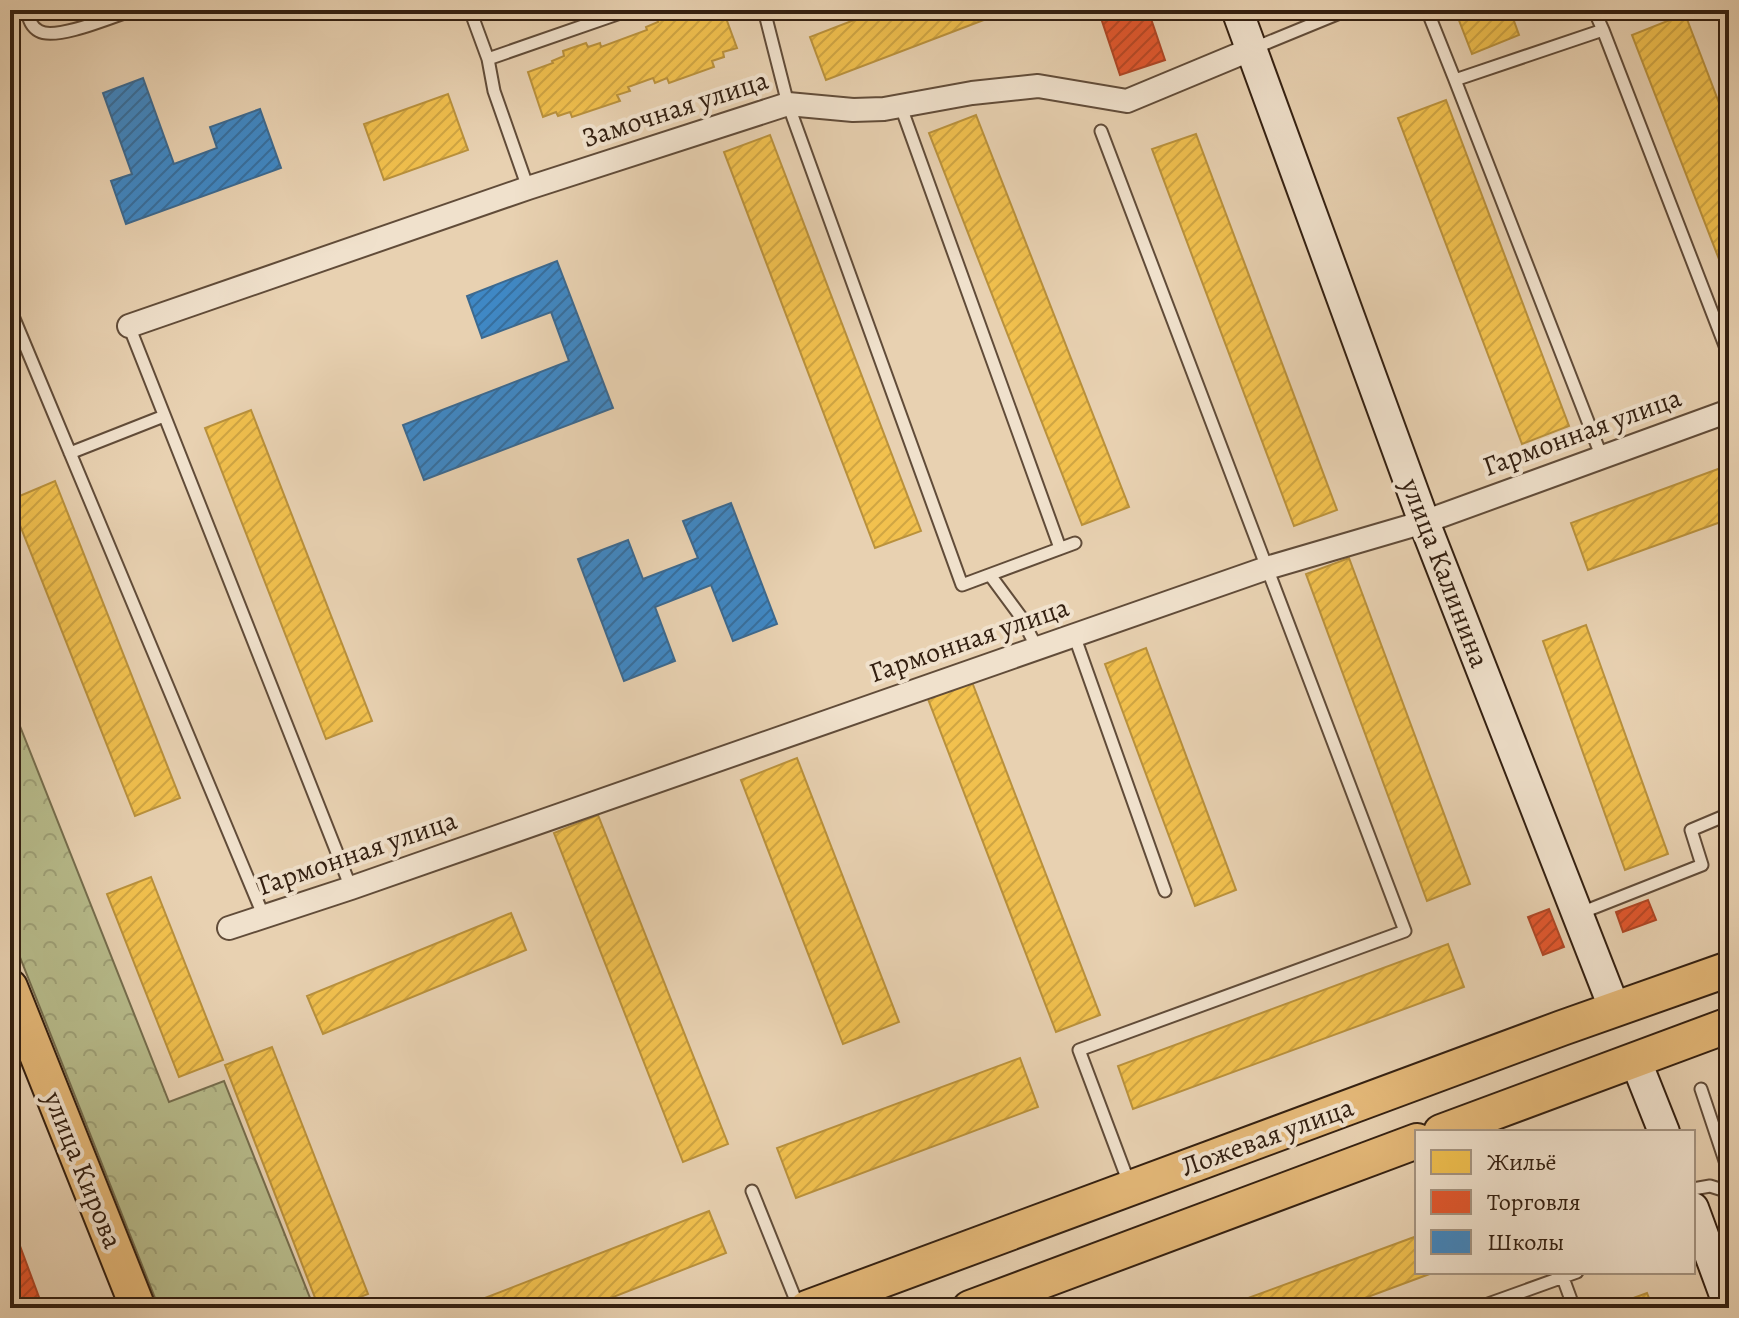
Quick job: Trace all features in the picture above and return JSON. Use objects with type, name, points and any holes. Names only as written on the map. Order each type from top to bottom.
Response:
[{"type":"main road","name":"Ложевая улица","points":[[807,1308],[1729,969]]},
{"type":"main road","name":"улица Кирова","points":[[13,1005],[138,1308]]},
{"type":"main road","name":"улица Калинина","points":[[1615,1010],[1635,1059]]},
{"type":"main road","points":[[1446,1130],[1729,1025]]},
{"type":"main road","name":"Ложевая улица","points":[[970,1308],[1415,1142]]},
{"type":"street","name":"улица Калинина","points":[[1237,10],[1424,522],[1615,1010]]},
{"type":"street","name":"Замочная улица","points":[[129,326],[528,188],[788,104],[853,110],[901,107],[972,93],[1038,86],[1127,101],[1252,49]]},
{"type":"street","name":"Гармонная улица","points":[[229,928],[1267,568],[1388,530],[1424,522],[1601,455],[1729,411]]},
{"type":"street","name":"улица Калинина","points":[[1635,1059],[1663,1130]]},
{"type":"street","points":[[1695,1211],[1729,1306]]},
{"type":"lane","points":[[26,10],[30,24],[41,33],[57,34],[133,10]]},
{"type":"lane","points":[[470,10],[528,188]]},
{"type":"lane","points":[[488,59],[626,10]]},
{"type":"lane","points":[[764,10],[788,104],[962,585],[1075,543]]},
{"type":"lane","points":[[1252,49],[1347,10]]},
{"type":"lane","points":[[1427,10],[1601,455]]},
{"type":"lane","points":[[1594,10],[1729,356]]},
{"type":"lane","points":[[1455,80],[1603,30]]},
{"type":"lane","points":[[901,107],[1060,548]]},
{"type":"lane","points":[[1101,131],[1405,931],[1079,1050],[1131,1188]]},
{"type":"lane","points":[[10,309],[264,917]]},
{"type":"lane","points":[[129,326],[351,888]]},
{"type":"lane","points":[[70,453],[164,416]]},
{"type":"lane","points":[[990,575],[1021,617],[1037,648]]},
{"type":"lane","points":[[1074,635],[1165,891]]},
{"type":"lane","points":[[1578,914],[1702,865],[1691,830],[1729,814]]},
{"type":"lane","points":[[1701,1089],[1729,1173]]},
{"type":"lane","points":[[1695,1207],[1710,1186],[1729,1192]]},
{"type":"lane","points":[[752,1191],[799,1308]]},
{"type":"lane","points":[[1477,1308],[1572,1274]]},
{"type":"lane","points":[[1563,1278],[1574,1308]]},
{"type":"green space","points":[[10,701],[169,1102],[224,1081],[314,1308],[159,1308],[10,932]]},
{"type":"building: Жильё","points":[[679,10],[682,13],[692,10],[697,13],[723,10],[737,48],[723,52],[724,57],[712,61],[714,67],[669,83],[667,78],[655,83],[653,78],[628,87],[630,91],[617,95],[620,101],[572,117],[570,112],[558,116],[556,112],[543,117],[528,72],[553,63],[564,56],[563,51],[586,43],[588,47],[600,43],[601,47],[647,30],[646,27],[658,22],[657,18]]},
{"type":"building: Жильё","points":[[880,10],[1010,10],[826,80],[810,37]]},
{"type":"building: Жильё","points":[[1455,10],[1510,10],[1519,35],[1472,54]]},
{"type":"building: Жильё","points":[[1685,14],[1729,129],[1729,285],[1632,35]]},
{"type":"building: Жильё","points":[[448,94],[468,150],[384,180],[364,124]]},
{"type":"building: Жильё","points":[[1446,100],[1569,426],[1522,444],[1398,118]]},
{"type":"building: Жильё","points":[[976,115],[1129,507],[1082,525],[929,133]]},
{"type":"building: Жильё","points":[[1196,134],[1337,510],[1294,526],[1152,149]]},
{"type":"building: Жильё","points":[[770,135],[921,531],[875,548],[724,152]]},
{"type":"building: Жильё","points":[[251,410],[372,721],[326,739],[205,428]]},
{"type":"building: Жильё","points":[[1729,465],[1729,519],[1588,570],[1571,523]]},
{"type":"building: Жильё","points":[[55,481],[180,798],[135,816],[10,500]]},
{"type":"building: Жильё","points":[[1349,558],[1470,884],[1427,901],[1306,574]]},
{"type":"building: Жильё","points":[[1586,625],[1668,854],[1625,870],[1543,641]]},
{"type":"building: Жильё","points":[[1146,648],[1236,890],[1195,906],[1105,664]]},
{"type":"building: Жильё","points":[[972,682],[1100,1015],[1056,1032],[928,699]]},
{"type":"building: Жильё","points":[[797,758],[899,1022],[843,1044],[741,780]]},
{"type":"building: Жильё","points":[[598,815],[728,1144],[683,1162],[554,833]]},
{"type":"building: Жильё","points":[[151,877],[223,1060],[179,1077],[107,894]]},
{"type":"building: Жильё","points":[[511,913],[526,950],[323,1034],[307,996]]},
{"type":"building: Жильё","points":[[1448,944],[1464,987],[1133,1109],[1118,1066]]},
{"type":"building: Жильё","points":[[272,1047],[368,1294],[333,1308],[319,1308],[225,1065]]},
{"type":"building: Жильё","points":[[1020,1058],[1038,1107],[796,1198],[777,1148]]},
{"type":"building: Жильё","points":[[1729,1093],[1729,1122],[1719,1096]]},
{"type":"building: Жильё","points":[[709,1211],[726,1253],[585,1308],[459,1308]]},
{"type":"building: Жильё","points":[[1415,1237],[1415,1274],[1430,1274],[1338,1308],[1221,1308]]},
{"type":"building: Жильё","points":[[1647,1293],[1653,1308],[1606,1308]]},
{"type":"building: Торговля","points":[[1124,10],[1148,10],[1165,60],[1120,75],[1101,18]]},
{"type":"building: Торговля","points":[[1648,900],[1656,920],[1623,932],[1616,912]]},
{"type":"building: Торговля","points":[[1549,909],[1564,947],[1543,955],[1528,917]]},
{"type":"building: Торговля","points":[[10,1219],[43,1308],[10,1308]]},
{"type":"building: Школы","points":[[143,78],[174,164],[217,148],[210,127],[260,109],[281,168],[126,224],[111,181],[132,174],[103,93]]},
{"type":"building: Школы","points":[[557,261],[613,408],[424,480],[403,425],[569,361],[551,312],[482,338],[467,296]]},
{"type":"building: Школы","points":[[731,503],[777,624],[733,641],[711,585],[655,607],[675,661],[624,681],[578,559],[628,540],[643,579],[698,558],[683,521]]}]
